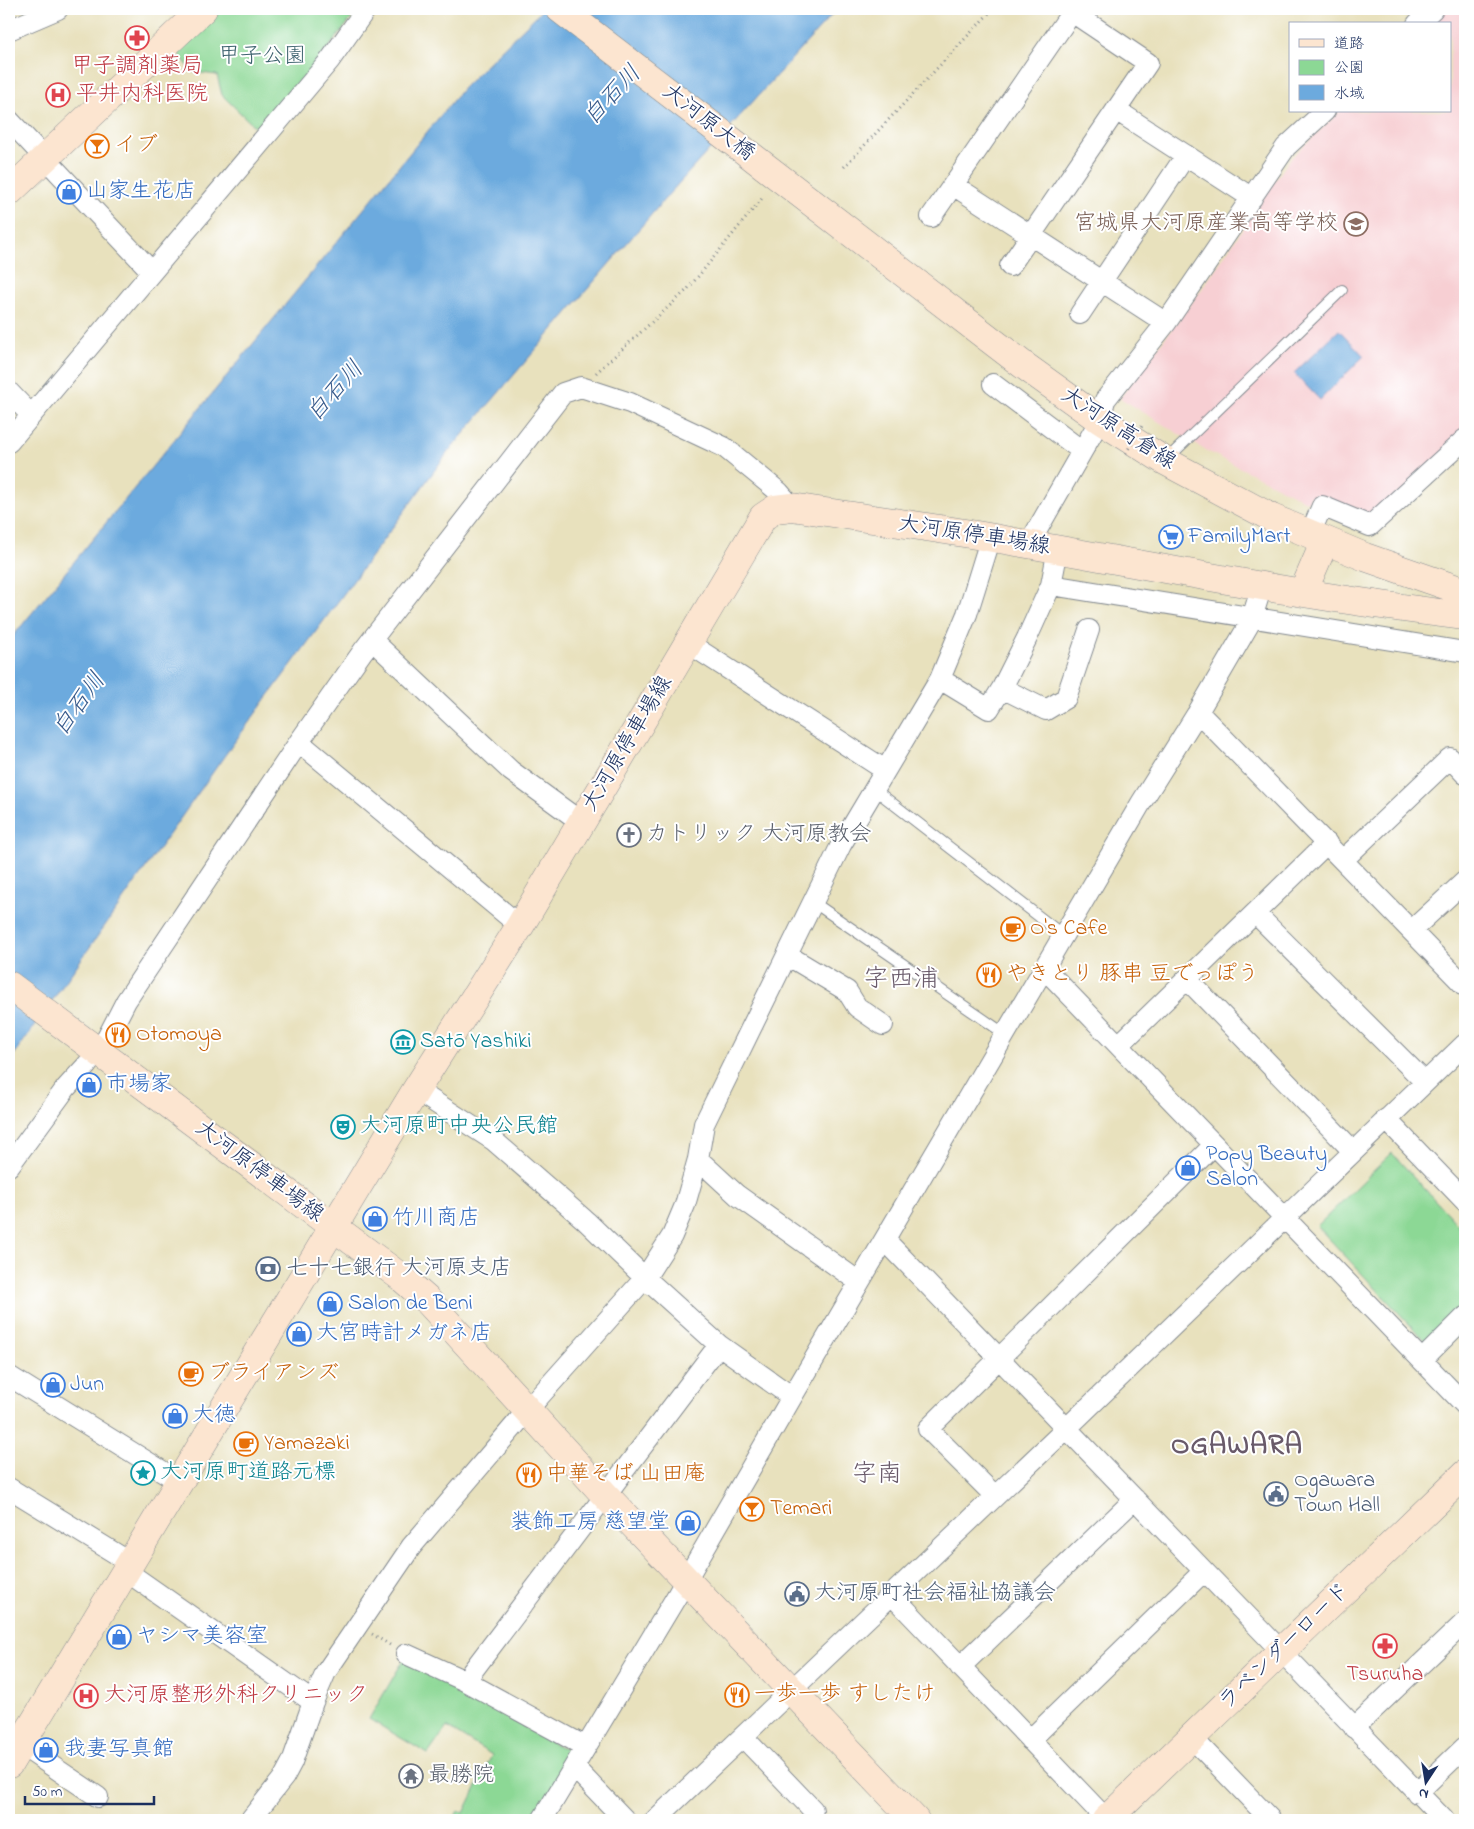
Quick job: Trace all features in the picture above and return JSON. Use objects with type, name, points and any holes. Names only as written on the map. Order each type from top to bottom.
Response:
[{"type":"main road","points":[[9,192],[202,9]]},
{"type":"main road","name":"大河原大橋","points":[[560,9],[808,201]]},
{"type":"main road","name":"大河原高倉線","points":[[808,201],[1022,364],[1100,420],[1165,461],[1272,518],[1391,566],[1465,592]]},
{"type":"main road","name":"大河原停車場線","points":[[9,984],[333,1228],[416,1090],[520,926],[763,517],[776,510],[792,506],[1029,544],[1262,586],[1414,610],[1465,616]]},
{"type":"main road","points":[[1303,592],[1317,537]]},
{"type":"main road","points":[[15,1754],[333,1228],[402,1278],[426,1299],[605,1496],[915,1820]]},
{"type":"main road","name":"ラベンダーロード","points":[[1107,1820],[1465,1474]]},
{"type":"street","points":[[9,30],[58,9]]},
{"type":"street","points":[[9,442],[330,60],[366,9]]},
{"type":"street","points":[[1420,22],[1433,9]]},
{"type":"street","points":[[931,217],[1072,12],[1148,63],[1010,266]]},
{"type":"street","points":[[1116,110],[1252,198]]},
{"type":"street","points":[[1029,544],[1100,420],[1105,400],[1166,323],[1286,147],[1324,112]]},
{"type":"street","points":[[9,120],[152,272]]},
{"type":"street","points":[[1080,314],[1186,155]]},
{"type":"street","points":[[953,185],[1166,323]]},
{"type":"street","points":[[993,384],[1082,451]]},
{"type":"street","points":[[9,1166],[66,1088],[87,1065],[94,1048],[106,1038],[126,1001],[299,742],[372,640],[563,393],[582,387],[630,402],[724,447],[779,492],[792,506]]},
{"type":"street","points":[[9,392],[31,415]]},
{"type":"street","points":[[1317,537],[1322,506],[1370,526],[1465,439]]},
{"type":"street","points":[[250,1820],[284,1776],[292,1762],[313,1702],[326,1672],[412,1547],[528,1410],[644,1278],[672,1236],[685,1205],[698,1160],[704,1124],[841,845],[940,679],[966,614],[991,538]]},
{"type":"street","points":[[940,679],[989,709],[1002,688],[1027,638],[1050,585],[1058,549]]},
{"type":"street","points":[[1050,585],[1465,652]]},
{"type":"street","points":[[542,1820],[686,1580],[1141,803],[1198,712],[1252,617],[1262,586]]},
{"type":"street","points":[[1002,688],[1046,710],[1066,698],[1090,630]]},
{"type":"street","points":[[372,640],[511,771],[581,822]]},
{"type":"street","points":[[688,643],[885,770]]},
{"type":"street","points":[[1198,712],[1465,986]]},
{"type":"street","points":[[299,742],[520,926]]},
{"type":"street","points":[[1343,860],[1450,758],[1465,774]]},
{"type":"street","points":[[1119,1046],[1327,843]]},
{"type":"street","points":[[1412,930],[1465,881]]},
{"type":"street","points":[[1255,913],[1425,1082]]},
{"type":"street","points":[[787,955],[847,992],[857,1007],[883,1025]]},
{"type":"street","points":[[1044,968],[1465,1405]]},
{"type":"street","points":[[1188,979],[1353,1151]]},
{"type":"street","points":[[655,1820],[1067,1428],[1465,1044]]},
{"type":"street","points":[[416,1090],[493,1140],[586,1221],[644,1278],[719,1344],[792,1397]]},
{"type":"street","points":[[1386,1119],[1461,1189]]},
{"type":"street","points":[[995,1496],[928,1429],[1214,1145]]},
{"type":"street","points":[[698,1160],[737,1195],[859,1282]]},
{"type":"street","points":[[885,1240],[1444,1820]]},
{"type":"street","points":[[1422,1360],[1465,1317]]},
{"type":"street","points":[[465,1681],[719,1344]]},
{"type":"street","points":[[9,1376],[180,1482]]},
{"type":"street","points":[[9,1488],[129,1567],[313,1702]]},
{"type":"street","points":[[960,1666],[1134,1499]]},
{"type":"street","points":[[1030,1740],[1204,1571]]},
{"type":"street","points":[[892,1595],[1107,1820]]},
{"type":"street","points":[[1354,1728],[1465,1622]]},
{"type":"street","points":[[406,1654],[465,1681],[586,1747]]},
{"type":"street","points":[[743,1737],[813,1810]]},
{"type":"street","points":[[1191,1737],[1272,1820]]},
{"type":"street","points":[[1417,1793],[1465,1747]]},
{"type":"street","points":[[15,1754],[98,1797]]},
{"type":"street","points":[[574,1767],[625,1820]]},
{"type":"lane","points":[[1165,461],[1342,290]]},
{"type":"lane","points":[[874,789],[1063,935]]},
{"type":"lane","points":[[813,902],[1005,1034]]},
{"type":"path","points":[[844,167],[992,9]]},
{"type":"path","points":[[582,387],[687,290],[764,196]]},
{"type":"path","points":[[1126,453],[1142,426]]},
{"type":"path","points":[[357,1626],[406,1654]]},
{"type":"shaded area","name":"宮城県大河原産業高等学校","points":[[1448,9],[1465,9],[1465,436],[1376,517],[1365,516],[1311,496],[1308,502],[1203,449],[1120,398],[1202,289],[1290,159],[1339,112],[1452,112],[1452,22],[1434,22]]},
{"type":"green space","name":"甲子公園","points":[[222,9],[359,9],[261,133],[222,95],[217,75],[193,72],[178,53]]},
{"type":"green space","points":[[1392,1153],[1465,1233],[1465,1302],[1428,1344],[1317,1226]]},
{"type":"green space","points":[[404,1659],[573,1754],[534,1820],[453,1820],[458,1811],[464,1813],[492,1755],[447,1727],[428,1754],[369,1719]]},
{"type":"water","name":"白石川","points":[[543,9],[837,9],[669,194],[448,452],[225,755],[9,1062],[9,641],[464,87]]},
{"type":"water","points":[[1339,330],[1364,356],[1320,400],[1294,373]]},
{"type":"place","name":"甲子調剤薬局","points":[[137,38]]},
{"type":"place","name":"平井内科医院","points":[[58,95]]},
{"type":"place","name":"イブ","points":[[97,146]]},
{"type":"place","name":"山家生花店","points":[[69,192]]},
{"type":"place","name":"宮城県大河原産業高等学校","points":[[1356,224]]},
{"type":"place","name":"FamilyMart","points":[[1171,537]]},
{"type":"place","name":"カトリック 大河原教会","points":[[629,835]]},
{"type":"place","name":"O's Cafe","points":[[1013,929]]},
{"type":"place","name":"やきとり 豚串 豆でっぽう","points":[[989,975]]},
{"type":"place","name":"Otomoya","points":[[118,1035]]},
{"type":"place","name":"Satō Yashiki","points":[[403,1042]]},
{"type":"place","name":"市場家","points":[[89,1085]]},
{"type":"place","name":"大河原町中央公民館","points":[[343,1127]]},
{"type":"place","name":"Popy Beauty Salon","points":[[1188,1168]]},
{"type":"place","name":"竹川商店","points":[[375,1219]]},
{"type":"place","name":"七十七銀行 大河原支店","points":[[268,1269]]},
{"type":"place","name":"Salon de Beni","points":[[330,1304]]},
{"type":"place","name":"大宮時計メガネ店","points":[[299,1334]]},
{"type":"place","name":"ブライアンズ","points":[[191,1374]]},
{"type":"place","name":"Jun","points":[[53,1385]]},
{"type":"place","name":"大徳","points":[[175,1416]]},
{"type":"place","name":"Yamazaki","points":[[246,1444]]},
{"type":"place","name":"大河原町道路元標","points":[[143,1473]]},
{"type":"place","name":"中華そば 山田庵","points":[[529,1475]]},
{"type":"place","name":"Ogawara Town Hall","points":[[1276,1494]]},
{"type":"place","name":"Temari","points":[[752,1509]]},
{"type":"place","name":"装飾工房 慈望堂","points":[[688,1523]]},
{"type":"place","name":"大河原町社会福祉協議会","points":[[797,1594]]},
{"type":"place","name":"ヤシマ美容室","points":[[119,1637]]},
{"type":"place","name":"Tsuruha","points":[[1385,1646]]},
{"type":"place","name":"一歩一歩 すしたけ","points":[[737,1695]]},
{"type":"place","name":"大河原整形外科クリニック","points":[[86,1696]]},
{"type":"place","name":"我妻写真館","points":[[46,1750]]},
{"type":"place","name":"最勝院","points":[[411,1776]]},
{"type":"district","name":"字西浦","points":[[901,980]]},
{"type":"district","name":"OGAWARA","points":[[1237,1446]]},
{"type":"district","name":"字南","points":[[877,1475]]}]
